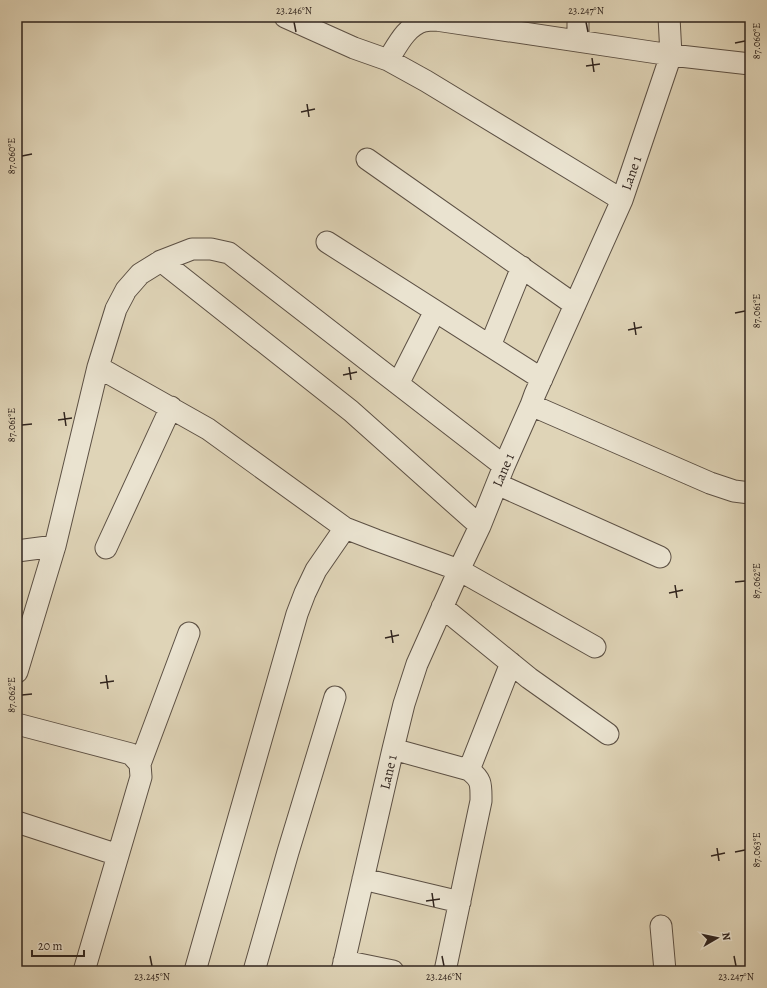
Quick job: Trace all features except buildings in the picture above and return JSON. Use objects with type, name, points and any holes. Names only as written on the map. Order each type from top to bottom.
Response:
[{"type":"street","points":[[285,17],[354,48],[388,60],[426,81],[622,200]]},
{"type":"street","points":[[578,17],[578,41]]},
{"type":"street","points":[[670,17],[671,55]]},
{"type":"street","points":[[388,60],[410,23],[436,20],[489,22],[578,41],[671,55],[750,64]]},
{"type":"street","name":"Lane 1","points":[[343,966],[404,704],[417,664],[458,570],[480,526],[500,475],[622,200],[671,55]]},
{"type":"street","points":[[367,159],[575,305]]},
{"type":"street","points":[[327,242],[542,379]]},
{"type":"street","points":[[17,672],[55,546],[98,367],[116,309],[126,290],[140,274],[161,261],[192,249],[211,249],[229,253],[398,384],[500,475],[660,558]]},
{"type":"street","points":[[161,261],[351,411],[480,526]]},
{"type":"street","points":[[490,346],[522,267]]},
{"type":"street","points":[[398,384],[435,311]]},
{"type":"street","points":[[98,367],[208,429],[345,528],[458,570],[595,647]]},
{"type":"street","points":[[531,405],[710,483],[734,491],[750,493]]},
{"type":"street","points":[[106,548],[171,407]]},
{"type":"street","points":[[195,971],[297,614],[316,570],[345,528]]},
{"type":"street","points":[[17,551],[55,546]]},
{"type":"street","points":[[442,607],[529,678],[608,734]]},
{"type":"street","points":[[84,971],[141,777],[140,764],[189,633]]},
{"type":"street","points":[[468,770],[511,663]]},
{"type":"street","points":[[254,971],[335,697]]},
{"type":"street","points":[[17,724],[131,754],[140,764]]},
{"type":"street","points":[[393,749],[468,770],[478,777],[481,788],[481,801],[445,971]]},
{"type":"street","points":[[17,822],[118,855]]},
{"type":"street","points":[[363,880],[460,902]]},
{"type":"street","points":[[661,926],[665,971]]},
{"type":"street","points":[[343,966],[393,971]]}]
